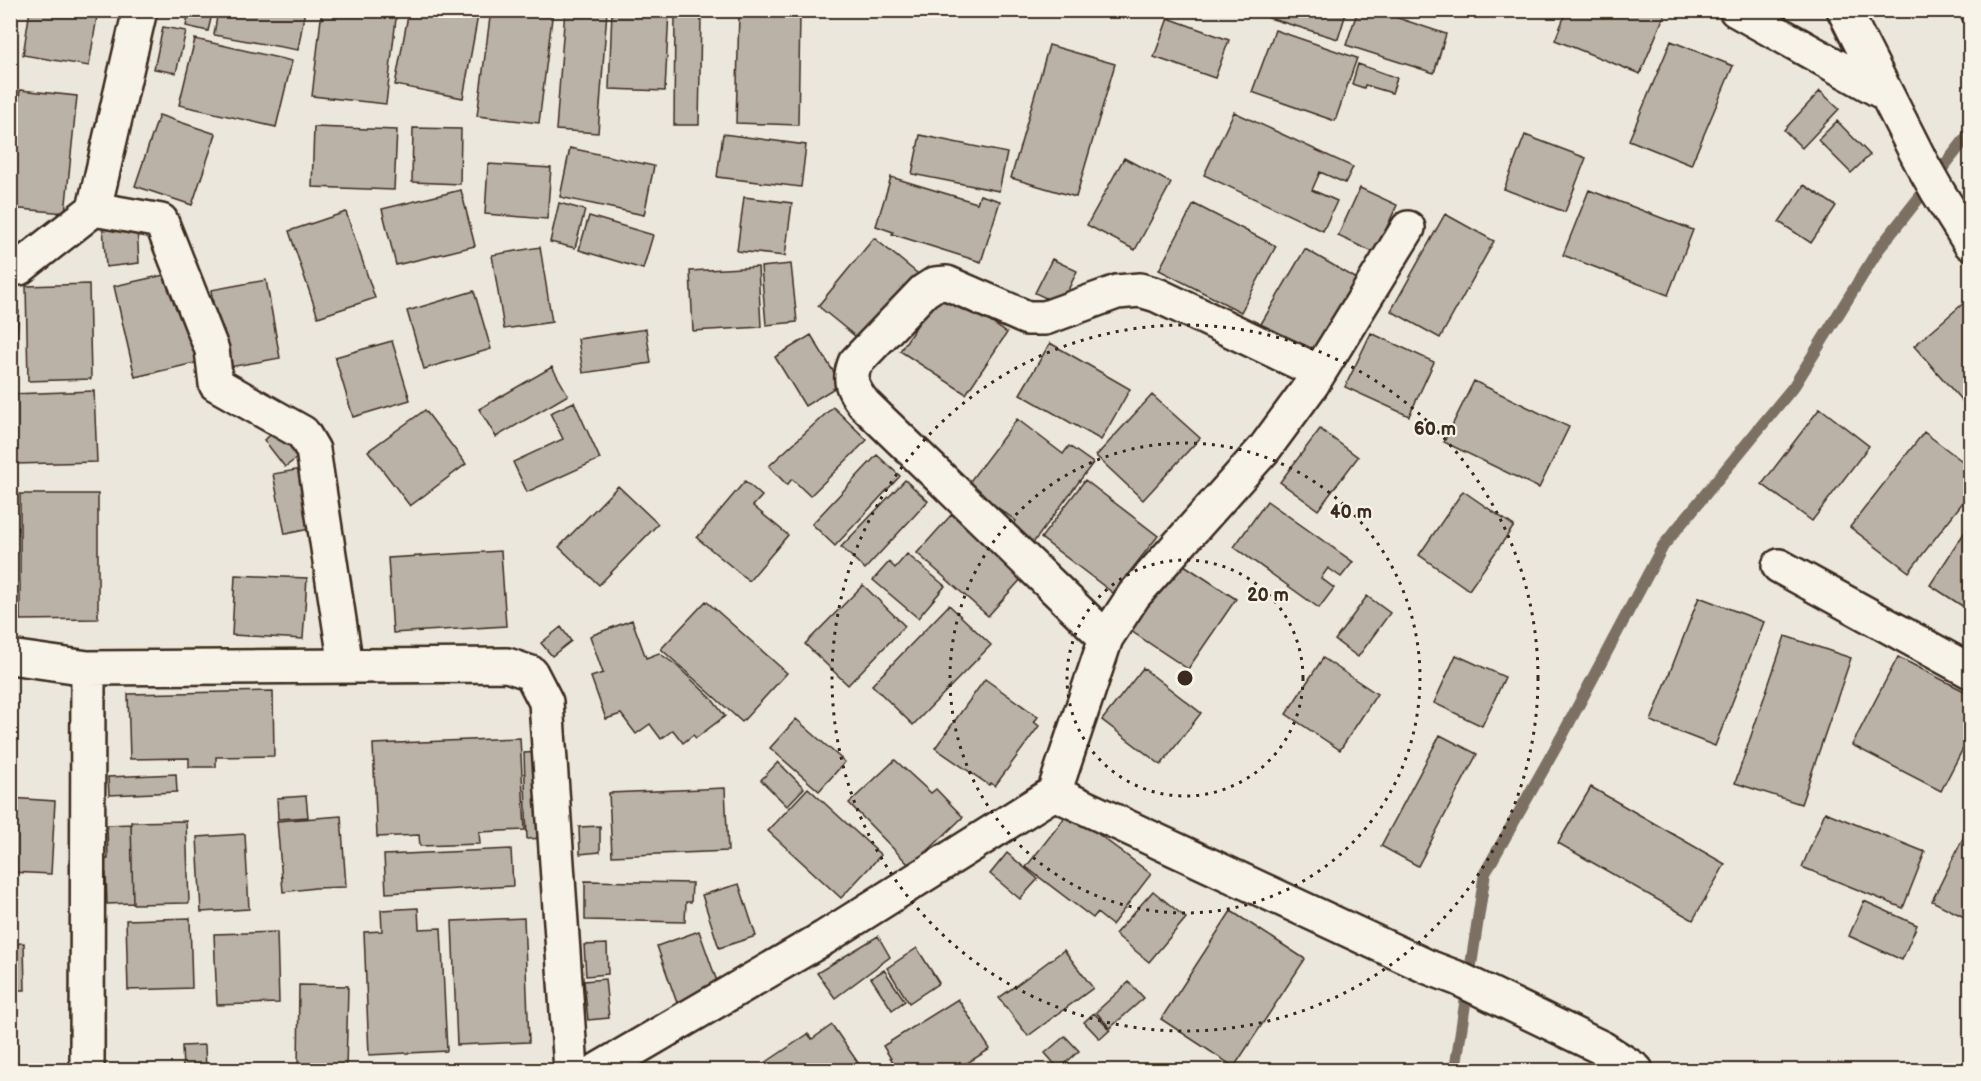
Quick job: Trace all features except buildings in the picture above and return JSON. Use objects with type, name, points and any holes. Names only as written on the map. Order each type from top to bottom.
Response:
[{"type":"street","points":[[10,268],[19,268],[94,209],[140,10]]},
{"type":"street","points":[[1736,10],[1886,94]]},
{"type":"street","points":[[1844,10],[1921,162],[1971,243]]},
{"type":"street","points":[[94,209],[161,221],[212,350],[216,384],[303,433],[313,450],[346,666]]},
{"type":"street","points":[[598,1071],[824,938],[1054,793],[1107,639],[1134,595],[1265,448],[1319,372],[1408,228]]},
{"type":"street","points":[[1107,639],[864,404],[852,389],[850,375],[855,363],[924,291],[935,284],[947,283],[1027,318],[1046,318],[1117,292],[1140,290],[1157,295],[1319,372]]},
{"type":"street","points":[[1779,566],[1971,671]]},
{"type":"street","points":[[10,657],[88,668],[507,665],[531,673],[546,702],[571,1071]]},
{"type":"street","points":[[87,1071],[88,668]]},
{"type":"street","points":[[1054,793],[1602,1048],[1636,1071]]},
{"type":"waterway","points":[[1455,1070],[1485,873],[1561,738],[1663,546],[1794,386],[1878,250],[1970,133]]}]
